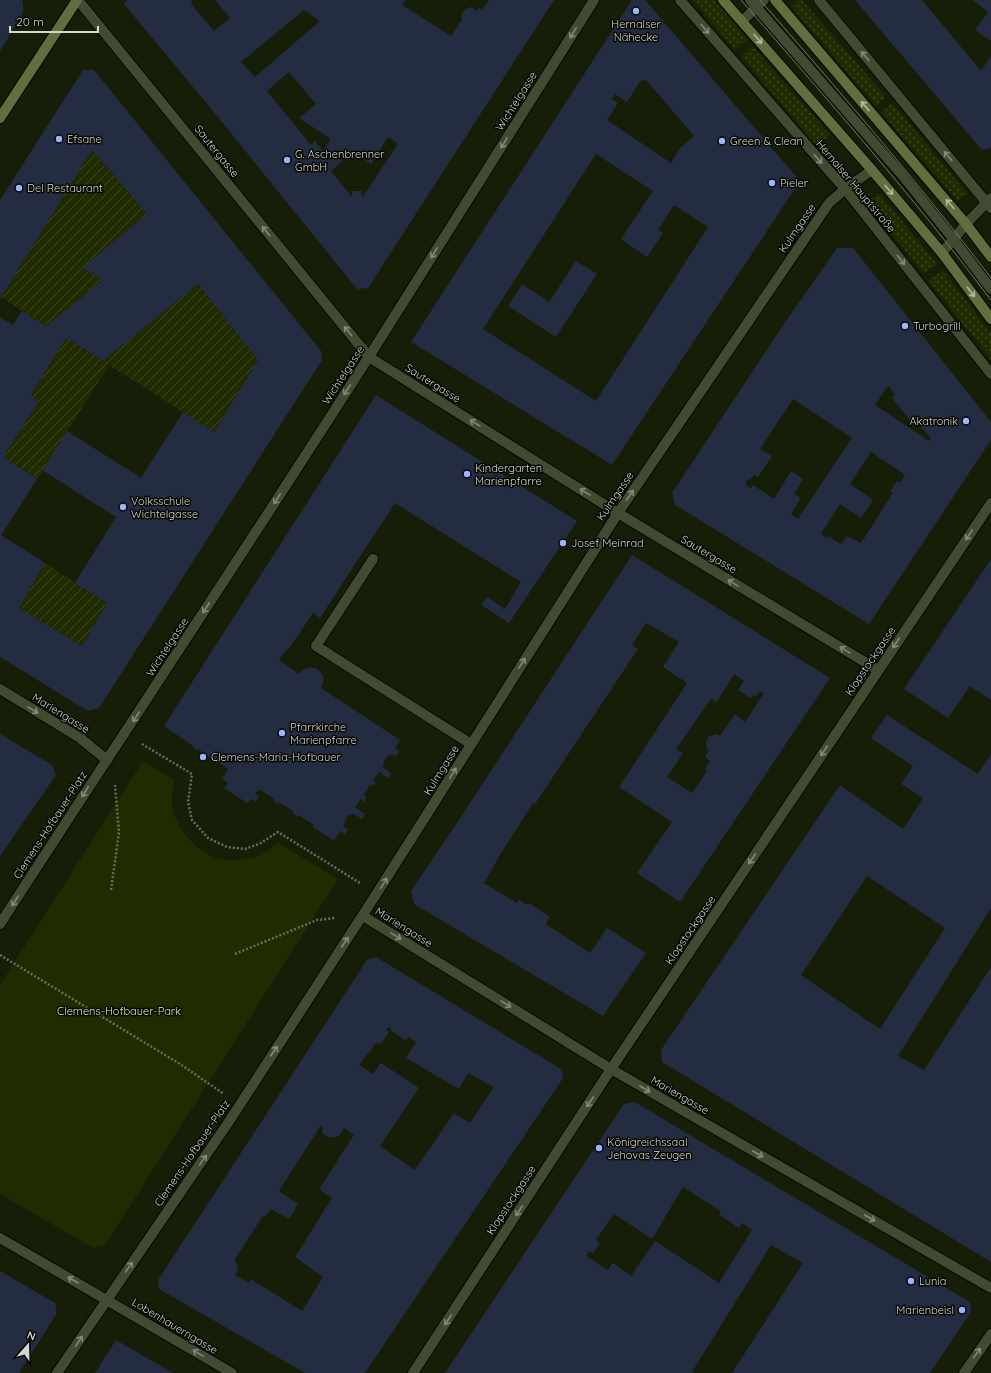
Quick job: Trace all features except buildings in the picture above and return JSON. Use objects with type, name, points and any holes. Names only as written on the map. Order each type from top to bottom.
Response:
[{"type":"main road","points":[[0,118],[78,0]]},
{"type":"main road","name":"Hernalser Hauptstraße","points":[[723,0],[872,170],[942,254],[991,319]]},
{"type":"main road","points":[[775,0],[966,224],[991,257]]},
{"type":"street","name":"Sautergasse","points":[[78,0],[369,357],[618,513],[878,670]]},
{"type":"street","name":"Wichtelgasse","points":[[107,760],[369,357],[594,0]]},
{"type":"street","name":"Hernalser Hauptstraße","points":[[680,0],[845,189],[991,374]]},
{"type":"street","points":[[742,21],[753,4],[764,0]]},
{"type":"street","points":[[819,0],[990,203],[966,224],[942,254]]},
{"type":"street","points":[[753,4],[897,170],[954,240],[991,290]]},
{"type":"street","name":"Kulmgasse","points":[[363,916],[618,513],[829,203],[845,189],[872,170]]},
{"type":"street","name":"Klopstockgasse","points":[[413,1373],[611,1069],[991,503]]},
{"type":"street","points":[[373,559],[316,646],[471,744]]},
{"type":"street","name":"Mariengasse","points":[[0,689],[80,738],[107,760]]},
{"type":"street","name":"Clemens-Hofbauer-Platz","points":[[0,924],[107,760]]},
{"type":"street","name":"Mariengasse","points":[[363,916],[611,1069],[991,1288]]},
{"type":"street","name":"Clemens-Hofbauer-Platz","points":[[107,1299],[240,1104],[363,916]]},
{"type":"street","points":[[0,1238],[107,1299],[57,1373]]},
{"type":"street","name":"Lobenhauerngasse","points":[[107,1299],[232,1373]]},
{"type":"street","points":[[964,1373],[991,1334]]},
{"type":"path","points":[[124,733],[192,774],[188,802],[192,820],[208,838],[227,847],[245,849],[259,844],[278,832],[377,893]]},
{"type":"path","points":[[107,760],[116,786],[118,832],[111,890]]},
{"type":"path","points":[[235,954],[317,920],[363,916]]},
{"type":"path","points":[[0,955],[180,1064],[240,1104]]},
{"type":"green space","points":[[693,0],[714,0],[748,40],[735,50]]},
{"type":"green space","points":[[799,0],[802,0],[886,97],[876,106],[791,6]]},
{"type":"green space","points":[[752,46],[830,135],[817,146],[741,56]]},
{"type":"green space","points":[[892,103],[968,194],[958,201],[881,112]]},
{"type":"green space","points":[[92,150],[147,214],[82,268],[102,281],[46,326],[1,297]]},
{"type":"green space","points":[[879,193],[937,264],[924,274],[867,203]]},
{"type":"green space","points":[[943,270],[991,334],[991,359],[929,281]]},
{"type":"green space","points":[[198,284],[258,360],[214,432],[109,365],[37,479],[3,457],[39,401],[31,395],[66,338],[103,361]]},
{"type":"green space","points":[[45,563],[107,603],[82,646],[19,608]]},
{"type":"green space","name":"Clemens-Hofbauer-Park","points":[[143,761],[174,780],[172,805],[174,814],[183,832],[206,853],[224,860],[253,858],[261,855],[278,843],[338,879],[105,1245],[93,1248],[0,1194],[0,985]]},
{"type":"tram line","points":[[741,0],[900,185],[991,300]]},
{"type":"tram line","points":[[760,0],[907,172],[991,278]]},
{"type":"place","name":"Hernalser Nähecke","points":[[636,11]]},
{"type":"place","name":"Efsane","points":[[59,139]]},
{"type":"place","name":"Green & Clean","points":[[722,141]]},
{"type":"place","name":"G. Aschenbrenner GmbH","points":[[287,160]]},
{"type":"place","name":"Pieler","points":[[772,183]]},
{"type":"place","name":"Del Restaurant","points":[[19,188]]},
{"type":"place","name":"Turbogrill","points":[[905,326]]},
{"type":"place","name":"Akatronik","points":[[966,421]]},
{"type":"place","name":"Kindergarten Marienpfarre","points":[[467,474]]},
{"type":"place","name":"Volksschule Wichtelgasse","points":[[123,507]]},
{"type":"place","name":"Josef Meinrad","points":[[563,543]]},
{"type":"place","name":"Pfarrkirche Marienpfarre","points":[[282,733]]},
{"type":"place","name":"Clemens-Maria-Hofbauer","points":[[203,757]]},
{"type":"place","name":"Königreichssaal Jehovas Zeugen","points":[[599,1148]]},
{"type":"place","name":"Lunia","points":[[911,1281]]},
{"type":"place","name":"Marienbeisl","points":[[962,1310]]}]
